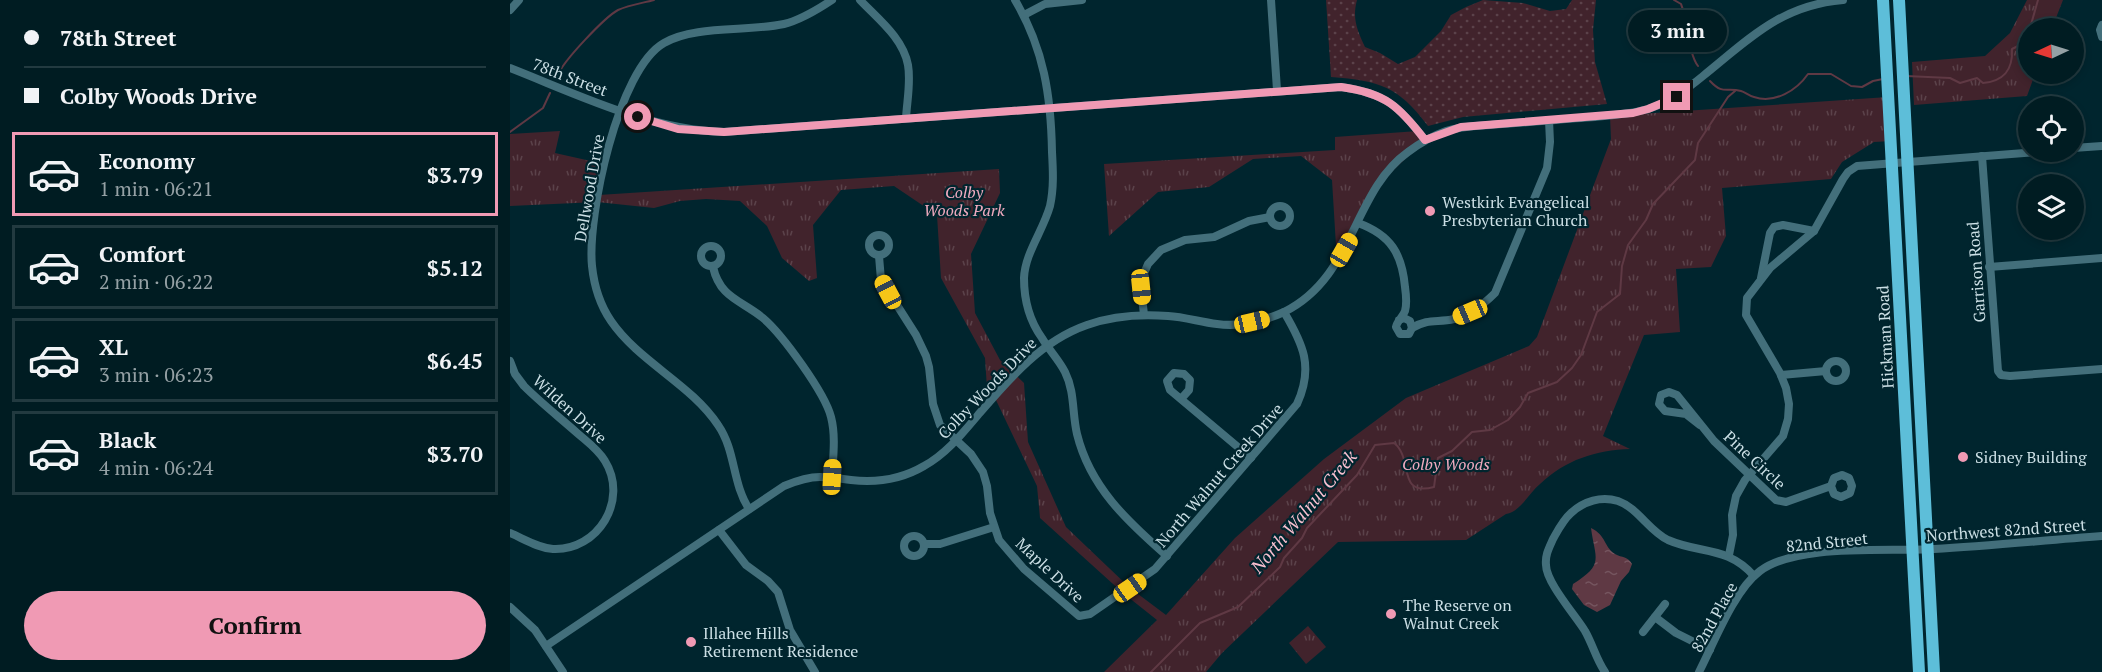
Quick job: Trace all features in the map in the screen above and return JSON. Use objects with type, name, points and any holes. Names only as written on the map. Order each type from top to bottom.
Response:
[{"type":"main road","name":"Hickman Road","points":[[1883,0],[1919,672]]},
{"type":"main road","name":"Hickman Road","points":[[1899,0],[1934,672]]},
{"type":"street","points":[[510,10],[519,0]]},
{"type":"street","name":"Dellwood Drive","points":[[749,509],[740,494],[730,449],[718,424],[701,405],[625,338],[610,320],[598,294],[592,265],[592,236],[604,164],[620,110],[639,67],[649,54],[662,44],[679,36],[785,24],[832,0]]},
{"type":"street","points":[[860,0],[894,36],[904,53],[909,80],[906,118]]},
{"type":"street","points":[[1015,0],[1039,50],[1045,70],[1050,107],[1053,189],[1046,220],[1032,248],[1024,275],[1024,292],[1028,310],[1041,337],[1065,372],[1072,390],[1074,418],[1081,446],[1106,494],[1127,521],[1167,556]]},
{"type":"street","points":[[1024,15],[1045,4],[1082,0]]},
{"type":"street","points":[[1271,0],[1277,90]]},
{"type":"street","name":"Colby Woods Drive","points":[[546,646],[784,486],[801,480],[832,477],[862,481],[900,477],[934,460],[956,440],[1036,353],[1086,325],[1144,315],[1192,318],[1218,324],[1239,324],[1265,319],[1284,312],[1320,285],[1337,262],[1380,183],[1395,163],[1425,140],[1461,127],[1633,113],[1663,104],[1677,97],[1775,20],[1799,8],[1843,0]]},
{"type":"street","points":[[2102,25],[2100,30],[2102,37]]},
{"type":"street","name":"78th Street","points":[[510,68],[657,123],[701,132],[1339,87],[1361,90],[1397,107],[1407,116],[1425,140]]},
{"type":"street","points":[[1358,223],[1384,238],[1396,249],[1406,297],[1405,312],[1396,327],[1400,334],[1409,334],[1412,328],[1424,322],[1454,319],[1485,303],[1495,293],[1547,168],[1550,142],[1549,120]]},
{"type":"street","points":[[2084,147],[2102,146]]},
{"type":"street","points":[[1729,555],[1733,535],[1733,505],[1740,487],[1783,436],[1788,419],[1789,404],[1786,388],[1781,375],[1746,315],[1747,298],[1760,280],[1791,249],[1814,231],[1848,172],[1863,165],[2018,153]]},
{"type":"street","name":"Garrison Road","points":[[1982,156],[1996,366],[2001,375],[2102,369]]},
{"type":"street","points":[[1144,315],[1142,278],[1148,264],[1161,250],[1185,240],[1214,237],[1249,220],[1270,217]]},
{"type":"street","points":[[1760,280],[1770,233],[1774,227],[1783,225],[1814,231]]},
{"type":"street","name":"Maple Drive","points":[[879,256],[881,280],[916,335],[926,356],[933,404],[940,425],[971,454],[983,472],[990,513],[999,540],[1006,551],[1024,569],[1079,616]]},
{"type":"street","points":[[1989,267],[2102,258]]},
{"type":"street","points":[[713,267],[715,277],[722,289],[731,298],[752,310],[774,328],[822,395],[831,418],[832,477]]},
{"type":"street","name":"North Walnut Creek Drive","points":[[1079,616],[1090,614],[1155,569],[1297,404],[1306,377],[1305,357],[1296,332],[1284,312]]},
{"type":"street","points":[[1399,320],[1404,318],[1409,320],[1412,328]]},
{"type":"street","name":"Wilden Drive","points":[[510,361],[513,375],[594,448],[606,463],[613,481],[614,493],[610,512],[604,523],[582,543],[564,548],[542,547],[510,533]]},
{"type":"street","points":[[1781,375],[1826,371]]},
{"type":"street","name":"Pine Circle","points":[[1700,424],[1686,414],[1665,411],[1659,404],[1661,395],[1673,393],[1700,424],[1714,441],[1772,497],[1782,502],[1831,486]]},
{"type":"street","points":[[1181,399],[1251,458]]},
{"type":"street","points":[[1605,672],[1596,659],[1585,632],[1549,577],[1545,564],[1547,551],[1564,520],[1580,506],[1600,499],[1618,501],[1633,510],[1667,540],[1729,555],[1740,561],[1754,576]]},
{"type":"street","points":[[924,544],[940,544],[994,527]]},
{"type":"street","points":[[719,530],[746,565],[768,581],[778,592],[790,630],[815,672]]},
{"type":"street","name":"Northwest 82nd Street","points":[[1913,550],[2102,536]]},
{"type":"street","name":"82nd Street","points":[[1754,576],[1770,564],[1794,555],[1913,550]]},
{"type":"street","name":"82nd Place","points":[[1699,672],[1736,600],[1754,576]]},
{"type":"street","points":[[1643,632],[1665,604]]},
{"type":"street","points":[[510,607],[527,620],[563,672]]},
{"type":"street","points":[[1655,617],[1676,633],[1710,650]]},
{"type":"green space","points":[[1326,0],[1357,0],[1356,24],[1365,47],[1398,64],[1415,57],[1441,31],[1451,15],[1483,0],[1523,3],[1550,11],[1566,9],[1572,0],[1596,0],[1593,30],[1595,62],[1607,104],[1463,117],[1428,126],[1407,102],[1387,88],[1363,81],[1331,77]]},
{"type":"green space","points":[[2027,0],[2063,0],[2056,18],[2018,18],[2018,84],[2031,84],[2027,96],[1914,105],[1912,62],[1985,56],[2010,33]]},
{"type":"green space","name":"Colby Woods","points":[[1888,97],[1891,141],[1874,142],[1842,162],[1831,179],[1722,188],[1726,236],[1711,267],[1676,269],[1680,332],[1644,335],[1603,436],[1630,449],[1593,454],[1570,463],[1540,484],[1516,510],[1466,540],[1338,542],[1222,653],[1206,672],[1104,672],[1157,620],[1123,593],[1040,518],[1037,486],[995,398],[988,403],[985,358],[941,278],[937,215],[894,186],[841,190],[813,225],[817,278],[809,281],[782,258],[767,226],[740,201],[706,199],[680,201],[654,208],[597,202],[510,206],[510,134],[560,131],[555,153],[604,164],[599,195],[999,169],[1000,193],[971,254],[975,313],[1000,360],[1024,383],[1028,442],[1066,527],[1130,588],[1166,615],[1235,538],[1324,459],[1406,398],[1529,346],[1537,337],[1611,139],[1610,116]]},
{"type":"green space","points":[[1418,131],[1425,140],[1380,183],[1337,262],[1332,180],[1301,156],[1253,159],[1209,187],[1158,192],[1109,236],[1104,164],[1335,150],[1335,137]]},
{"type":"green space","points":[[1308,626],[1326,647],[1306,664],[1289,643]]},
{"type":"water","points":[[1591,528],[1600,534],[1611,551],[1627,558],[1632,564],[1610,605],[1597,612],[1584,605],[1572,589],[1573,584],[1590,571],[1596,560]]},
{"type":"waterway","points":[[558,75],[576,50],[612,14],[622,8],[654,0]]},
{"type":"waterway","points":[[1674,0],[1681,4],[1692,53],[1698,66]]},
{"type":"waterway","name":"North Walnut Creek","points":[[2033,18],[2038,0]]},
{"type":"waterway","name":"North Walnut Creek","points":[[1906,76],[1950,78],[1960,83],[1977,78],[1983,83],[1990,82],[2006,73],[2011,63],[2012,49],[2018,46]]},
{"type":"waterway","name":"North Walnut Creek","points":[[1710,81],[1722,89],[1736,90],[1754,97],[1770,99],[1792,90],[1808,74],[1831,74],[1851,86],[1862,87],[1883,79]]},
{"type":"waterway","name":"North Walnut Creek","points":[[1151,672],[1200,623],[1238,607],[1280,567],[1284,558],[1302,538],[1307,528],[1357,475],[1375,445],[1394,443],[1400,450],[1410,481],[1422,489],[1434,487],[1438,458],[1452,451],[1472,432],[1490,430],[1508,420],[1520,407],[1528,393],[1557,382],[1572,368],[1581,355],[1597,312],[1620,294],[1622,266],[1628,245],[1646,220],[1653,204],[1695,160],[1698,143],[1728,97],[1735,91]]},
{"type":"waterway","points":[[510,132],[543,108],[550,93]]},
{"type":"place","name":"Westkirk Evangelical Presbyterian Church","points":[[1430,211]]},
{"type":"place","name":"Sidney Building","points":[[1963,457]]},
{"type":"place","name":"The Reserve on Walnut Creek","points":[[1391,614]]},
{"type":"place","name":"Illahee Hills Retirement Residence","points":[[691,642]]},
{"type":"route","points":[[638,117],[678,129],[724,132],[1341,87],[1361,90],[1397,107],[1407,116],[1425,140],[1461,127],[1633,113],[1677,97]]},
{"type":"park label","name":"Colby Woods Park","points":[[964,201]]}]
